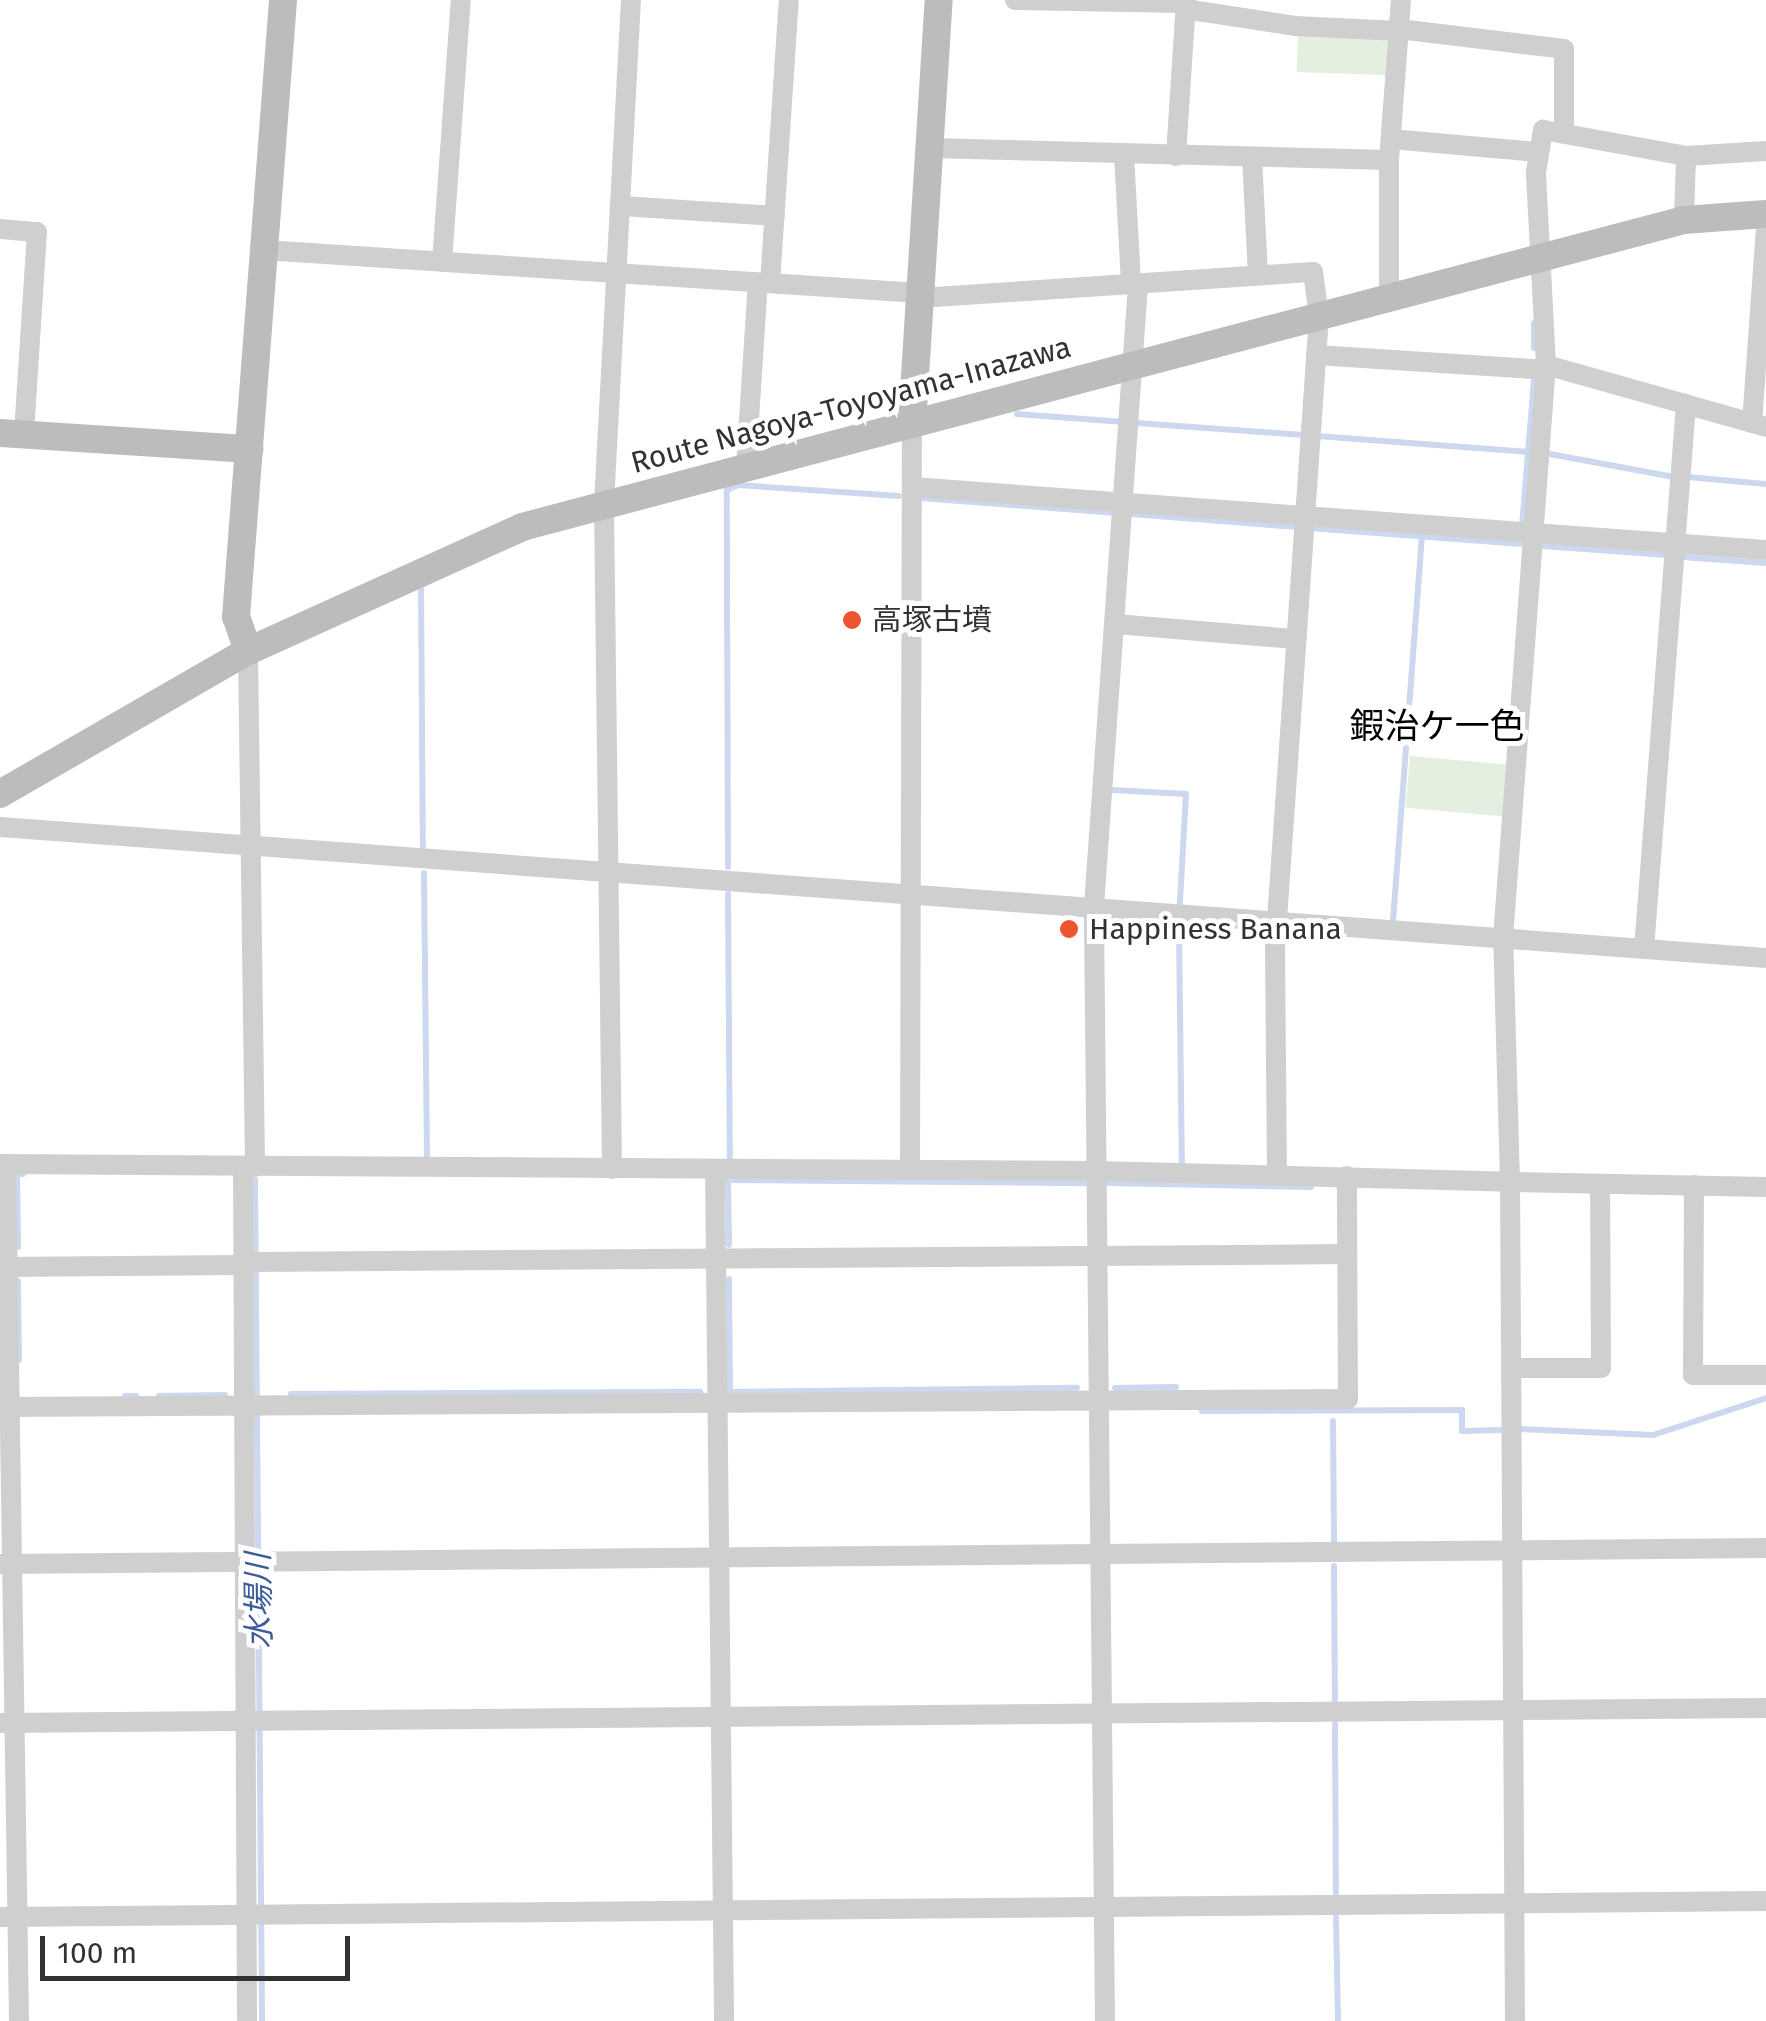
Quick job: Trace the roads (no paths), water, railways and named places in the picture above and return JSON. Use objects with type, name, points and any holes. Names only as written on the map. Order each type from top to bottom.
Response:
[{"type":"main road","points":[[248,650],[236,617],[282,0]]},
{"type":"main road","points":[[912,424],[939,0]]},
{"type":"main road","name":"Route Nagoya-Toyoyama-Inazawa","points":[[0,794],[248,650],[455,553],[604,502],[1684,220],[1766,214]]},
{"type":"main road","points":[[12,434],[249,448]]},
{"type":"street","points":[[442,262],[461,0]]},
{"type":"street","points":[[612,1169],[604,502],[621,273],[632,0]]},
{"type":"street","points":[[746,466],[764,283],[775,216],[789,0]]},
{"type":"street","points":[[1016,0],[1186,4],[1294,26],[1399,30],[1564,50],[1564,132]]},
{"type":"street","points":[[1390,297],[1390,149],[1401,0]]},
{"type":"street","points":[[1176,156],[1186,4]]},
{"type":"street","points":[[1515,2021],[1510,1182],[1503,938],[1546,368],[1538,152],[1543,130],[1686,156],[1766,151]]},
{"type":"street","points":[[930,148],[1252,157],[1390,149],[1538,152]]},
{"type":"street","points":[[1105,2021],[1094,906],[1135,364],[1134,284],[1124,154]]},
{"type":"street","points":[[1684,220],[1686,156]]},
{"type":"street","points":[[1252,157],[1258,275]]},
{"type":"street","points":[[622,206],[775,216]]},
{"type":"street","points":[[1316,354],[1546,368],[1759,425],[1766,227]]},
{"type":"street","points":[[0,229],[36,232],[12,434]]},
{"type":"street","points":[[264,250],[920,296],[1313,272],[1319,316],[1276,920],[1277,1174]]},
{"type":"street","points":[[1644,949],[1686,404]]},
{"type":"street","points":[[910,1170],[912,424]]},
{"type":"street","points":[[912,487],[1766,550]]},
{"type":"street","points":[[1116,624],[1296,639]]},
{"type":"street","points":[[247,2021],[256,1915],[248,650]]},
{"type":"street","points":[[0,827],[1766,958]]},
{"type":"street","points":[[19,2021],[8,1917],[3,1164],[1097,1171],[1766,1186]]},
{"type":"street","points":[[715,1170],[724,2021]]},
{"type":"street","points":[[5,1407],[1348,1400],[1346,1176]]},
{"type":"street","points":[[1511,1368],[1601,1368],[1600,1184]]},
{"type":"street","points":[[1694,1185],[1693,1375],[1766,1376]]},
{"type":"street","points":[[4,1267],[1347,1254]]},
{"type":"street","points":[[6,1564],[1766,1548]]},
{"type":"street","points":[[7,1723],[1766,1708]]},
{"type":"street","points":[[8,1917],[1766,1901]]},
{"type":"waterway","points":[[1534,323],[1534,348]]},
{"type":"waterway","points":[[1522,526],[1534,380]]},
{"type":"waterway","points":[[1017,414],[1124,422]]},
{"type":"waterway","points":[[1137,423],[1304,435]]},
{"type":"waterway","points":[[1317,436],[1528,452]]},
{"type":"waterway","points":[[1550,454],[1674,477]]},
{"type":"waterway","points":[[1688,477],[1766,484]]},
{"type":"waterway","points":[[728,867],[727,490],[738,485],[899,496]]},
{"type":"waterway","points":[[921,498],[1116,513]]},
{"type":"waterway","points":[[1131,514],[1297,527]]},
{"type":"waterway","points":[[1310,528],[1522,544]]},
{"type":"waterway","points":[[1393,921],[1422,536]]},
{"type":"waterway","points":[[1543,546],[1667,555]]},
{"type":"waterway","points":[[1682,557],[1766,563]]},
{"type":"waterway","points":[[421,583],[423,847]]},
{"type":"waterway","points":[[1112,790],[1186,794],[1180,903]]},
{"type":"waterway","points":[[424,873],[427,1162]]},
{"type":"waterway","points":[[728,894],[730,1162]]},
{"type":"waterway","points":[[1179,929],[1182,1168]]},
{"type":"waterway","points":[[18,1247],[17,1174],[23,1174]]},
{"type":"waterway","name":"水場川","points":[[255,1180],[262,2021]]},
{"type":"waterway","points":[[729,1245],[728,1180],[1087,1183]]},
{"type":"waterway","points":[[1106,1183],[1311,1187]]},
{"type":"waterway","points":[[729,1279],[730,1392]]},
{"type":"waterway","points":[[18,1281],[19,1360]]},
{"type":"waterway","points":[[1115,1388],[1176,1387]]},
{"type":"waterway","points":[[727,1392],[1077,1388]]},
{"type":"waterway","points":[[291,1394],[700,1392]]},
{"type":"waterway","points":[[159,1396],[225,1395]]},
{"type":"waterway","points":[[125,1396],[136,1396]]},
{"type":"waterway","points":[[1521,1429],[1653,1435],[1766,1398]]},
{"type":"waterway","points":[[1202,1411],[1462,1410],[1462,1431],[1505,1430]]},
{"type":"waterway","points":[[1333,1421],[1334,1541]]},
{"type":"waterway","points":[[1334,1566],[1335,1700]]},
{"type":"waterway","points":[[1335,1724],[1336,1893]]},
{"type":"waterway","points":[[1336,1917],[1338,2021]]},
{"type":"place","name":"高塚古墳","points":[[852,620]]},
{"type":"place","name":"Happiness Banana","points":[[1069,929]]},
{"type":"district","name":"鍜治ケ一色","points":[[1437,726]]}]
